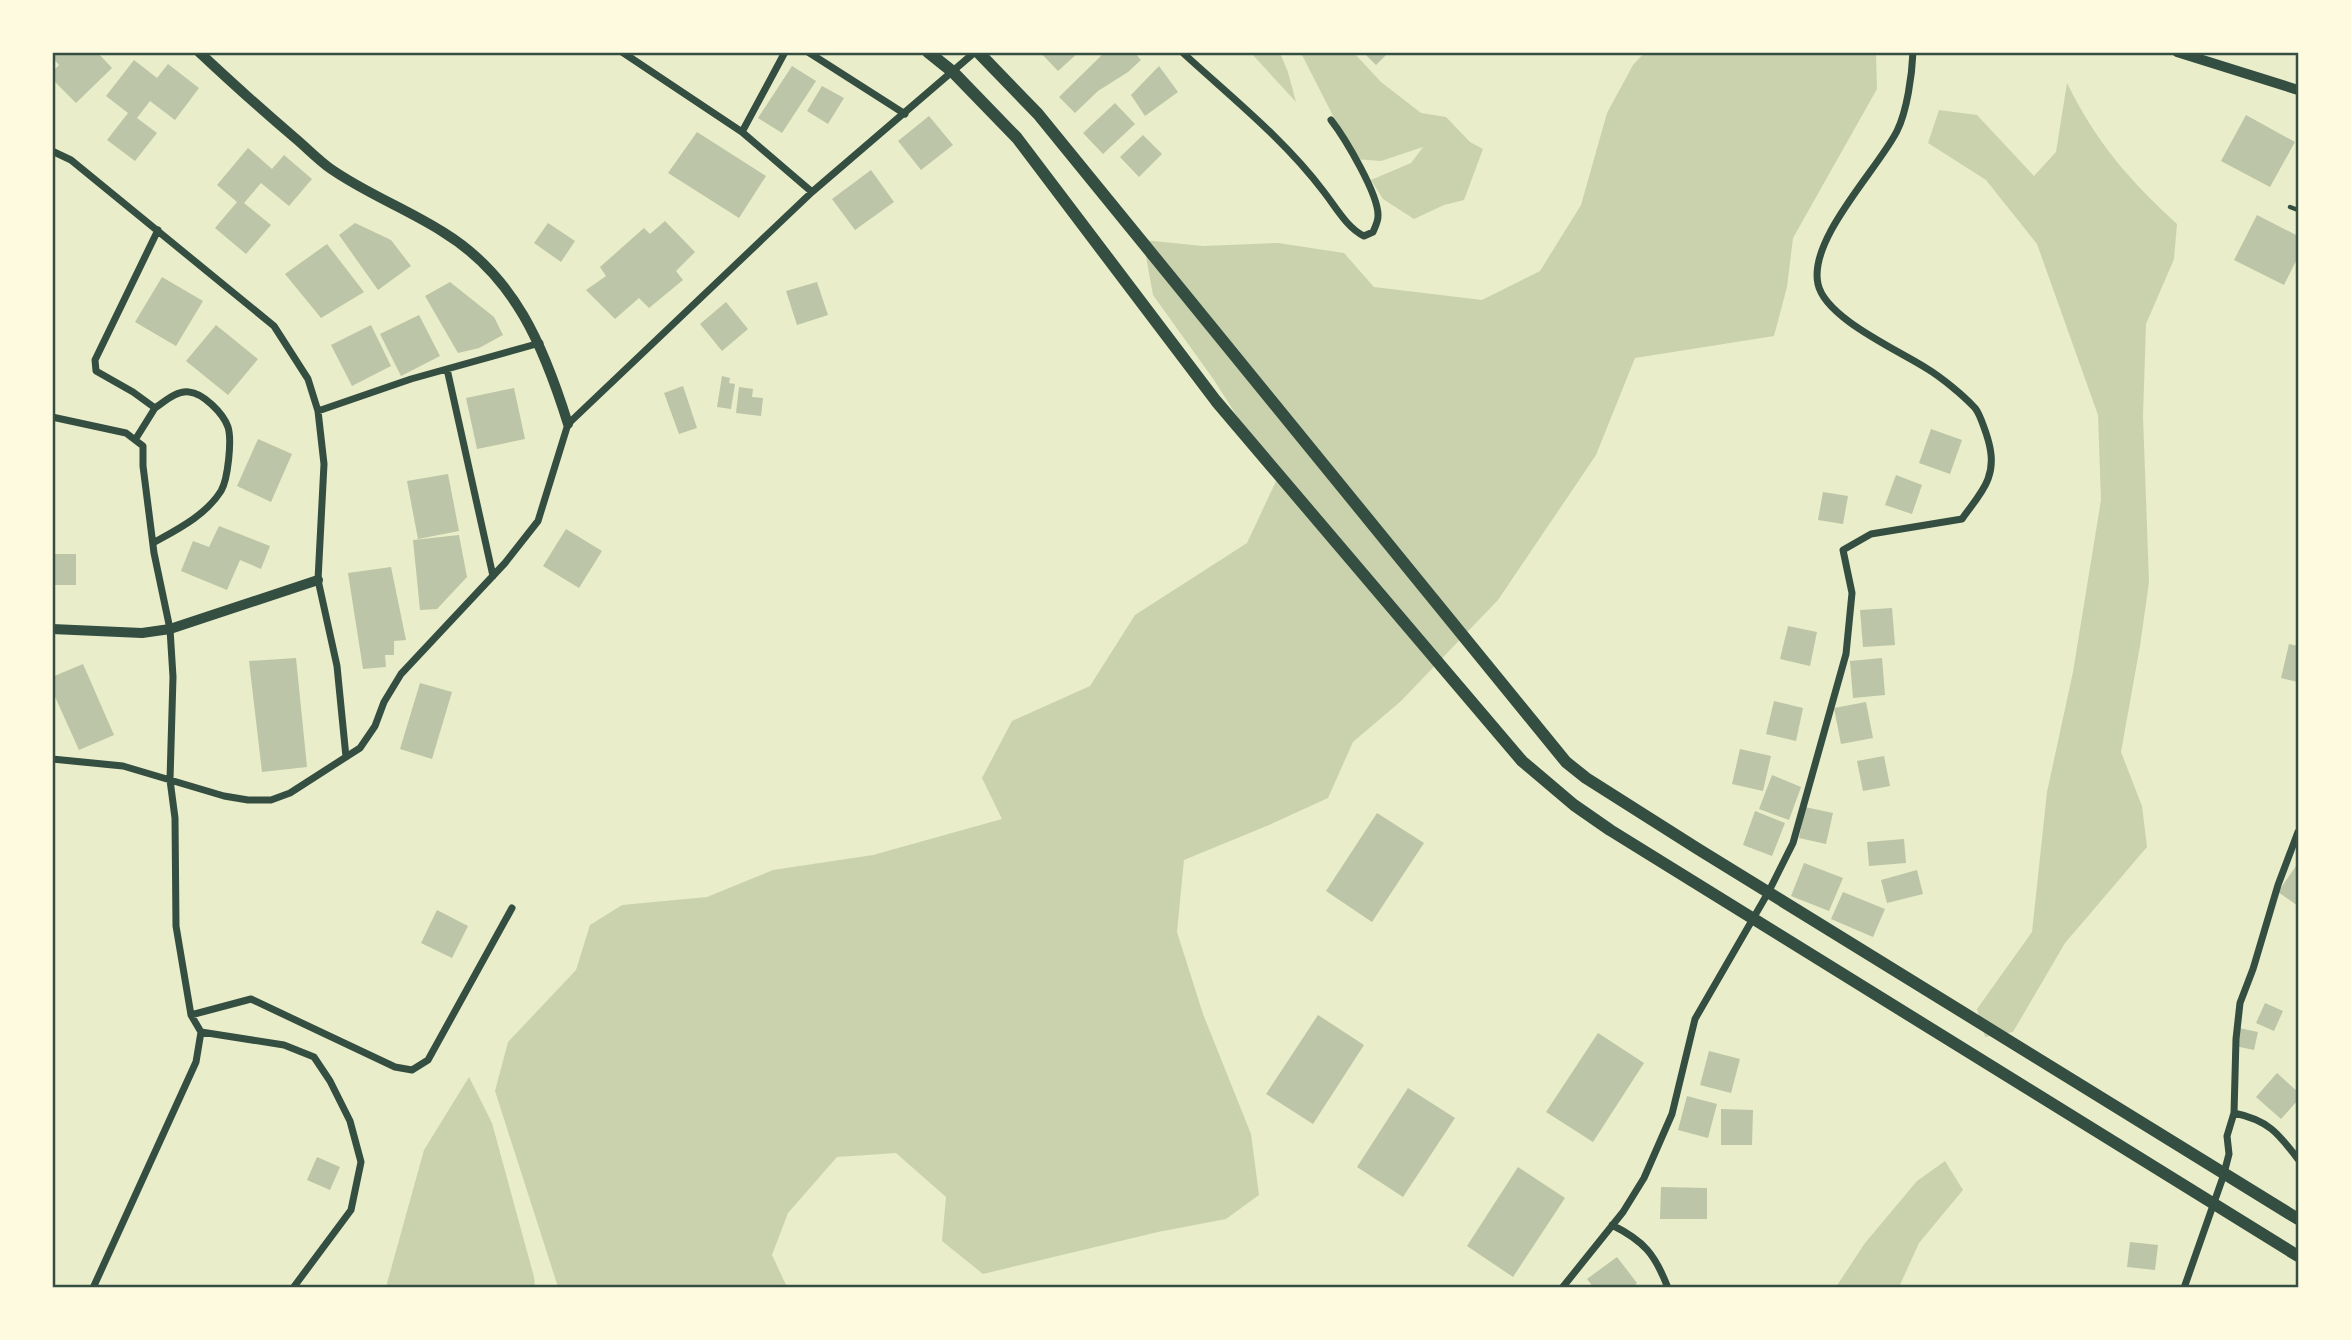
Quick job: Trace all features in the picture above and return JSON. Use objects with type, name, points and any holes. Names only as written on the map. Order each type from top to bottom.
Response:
[{"type":"main road","points":[[928,52],[953,72],[1017,138],[1216,401],[1522,761],[1574,805],[1610,830],[2298,1255]]},
{"type":"main road","points":[[976,52],[1038,114],[1566,762],[1675,835],[2298,1219]]},
{"type":"street","points":[[199,52],[330,168],[374,195],[443,231],[471,251],[518,303],[540,343],[568,424]]},
{"type":"street","points":[[622,52],[742,132],[812,192]]},
{"type":"street","points":[[742,132],[785,52]]},
{"type":"street","points":[[808,52],[905,114]]},
{"type":"street","points":[[52,759],[123,766],[224,796],[271,800],[290,793],[360,748],[375,726],[384,702],[401,674],[493,576],[538,521],[568,424],[812,192],[976,52]]},
{"type":"street","points":[[1182,52],[1299,159],[1346,220],[1357,233],[1364,236],[1373,232],[1378,213],[1364,175],[1345,139],[1331,120]]},
{"type":"street","points":[[1562,1287],[1623,1212],[1644,1178],[1672,1114],[1695,1019],[1769,891],[1793,843],[1846,654],[1852,593],[1843,550],[1871,534],[1962,519],[1988,480],[1992,450],[1977,410],[1929,370],[1851,324],[1829,304],[1818,286],[1817,271],[1821,257],[1840,215],[1898,129],[1908,93],[1913,52]]},
{"type":"street","points":[[2177,52],[2298,90]]},
{"type":"street","points":[[52,151],[71,160],[274,326],[308,379],[318,411],[324,464],[318,580],[337,666],[346,757]]},
{"type":"street","points":[[155,408],[96,371],[95,360],[158,230]]},
{"type":"street","points":[[318,411],[447,369],[540,343]]},
{"type":"street","points":[[447,369],[493,576]]},
{"type":"street","points":[[135,440],[155,408],[179,393],[190,392],[200,397],[218,410],[228,426],[230,448],[223,488],[212,504],[186,524],[153,543]]},
{"type":"street","points":[[52,417],[126,433],[143,446],[153,543],[170,629],[173,677],[170,780],[175,818],[176,926],[191,1015],[201,1032],[196,1062],[93,1287]]},
{"type":"street","points":[[52,629],[142,634],[170,629],[318,580]]},
{"type":"street","points":[[2184,1287],[2229,1154],[2227,1136],[2234,1113],[2235,1040],[2240,1003],[2298,832]]},
{"type":"street","points":[[191,1015],[251,999],[395,1067],[412,1070],[428,1060],[512,908]]},
{"type":"street","points":[[201,1032],[284,1045],[314,1057],[330,1081],[350,1121],[361,1162],[351,1210],[293,1287]]},
{"type":"street","points":[[2234,1113],[2250,1116],[2270,1125],[2298,1159]]},
{"type":"street","points":[[1612,1225],[1636,1238],[1660,1265],[1668,1287]]},
{"type":"lane","points":[[2290,207],[2298,210]]},
{"type":"green space","points":[[1251,53],[1280,53],[1296,102]]},
{"type":"green space","points":[[1301,53],[1354,53],[1381,82],[1421,113],[1446,117],[1470,142],[1483,149],[1464,200],[1444,205],[1414,219],[1383,199],[1371,180],[1411,163],[1423,147],[1381,161],[1355,159]]},
{"type":"green space","points":[[1644,53],[1876,53],[1877,89],[1793,238],[1787,287],[1774,336],[1635,358],[1596,455],[1498,600],[1401,701],[1353,742],[1328,798],[1184,860],[1177,932],[1203,1014],[1251,1134],[1259,1195],[1226,1219],[1158,1232],[983,1274],[942,1241],[946,1197],[896,1153],[837,1157],[788,1213],[772,1255],[787,1287],[558,1287],[495,1091],[508,1042],[576,970],[590,925],[622,905],[707,897],[773,870],[873,855],[1002,819],[982,778],[1012,721],[1090,686],[1135,615],[1247,543],[1277,479],[1214,380],[1153,295],[1143,240],[1203,246],[1278,243],[1344,253],[1374,287],[1482,300],[1540,271],[1581,205],[1607,113],[1633,65]]},
{"type":"green space","points":[[2067,83],[2090,124],[2115,159],[2177,224],[2174,259],[2146,324],[2143,416],[2149,582],[2121,752],[2142,806],[2147,847],[2065,943],[2013,1032],[1985,1037],[1977,1009],[2032,932],[2047,792],[2073,672],[2101,500],[2098,415],[2037,244],[1986,180],[1928,143],[1939,110],[1977,115],[2034,176],[2056,152]]},
{"type":"green space","points":[[469,1077],[492,1123],[535,1287],[386,1287],[424,1150]]},
{"type":"green space","points":[[1945,1161],[1963,1190],[1919,1243],[1899,1287],[1836,1287],[1865,1243],[1917,1181]]},
{"type":"building","points":[[52,52],[97,52],[112,68],[76,103],[52,79],[52,72],[59,65],[52,57]]},
{"type":"building","points":[[1040,52],[1079,52],[1058,71]]},
{"type":"building","points":[[1105,52],[1134,52],[1141,60],[1128,72],[1098,91],[1075,113],[1059,97]]},
{"type":"building","points":[[1363,52],[1389,52],[1376,65]]},
{"type":"building","points":[[134,60],[157,78],[168,64],[199,88],[175,120],[150,101],[137,118],[157,133],[135,161],[107,140],[128,113],[106,96]]},
{"type":"building","points":[[792,66],[816,81],[782,133],[758,118]]},
{"type":"building","points":[[1159,66],[1178,92],[1145,116],[1131,95]]},
{"type":"building","points":[[822,86],[844,98],[828,124],[807,111]]},
{"type":"building","points":[[1115,103],[1135,124],[1103,154],[1083,133]]},
{"type":"building","points":[[2246,115],[2295,142],[2270,187],[2221,161]]},
{"type":"building","points":[[929,116],[953,145],[921,170],[898,141]]},
{"type":"building","points":[[697,132],[766,176],[739,218],[668,173]]},
{"type":"building","points":[[1143,135],[1162,154],[1139,177],[1120,157]]},
{"type":"building","points":[[248,148],[272,169],[284,155],[312,179],[289,206],[261,183],[244,203],[271,225],[246,254],[215,228],[237,202],[217,185]]},
{"type":"building","points":[[871,170],[894,202],[855,230],[832,199]]},
{"type":"building","points":[[2257,215],[2298,236],[2298,257],[2284,285],[2234,260]]},
{"type":"building","points":[[665,221],[695,252],[676,271],[683,280],[649,308],[639,298],[615,319],[586,290],[606,276],[600,267],[644,228],[650,234]]},
{"type":"building","points":[[355,223],[391,240],[411,266],[378,290],[339,235]]},
{"type":"building","points":[[548,223],[575,241],[561,262],[534,243]]},
{"type":"building","points":[[327,244],[364,292],[321,318],[285,274]]},
{"type":"building","points":[[162,277],[203,301],[176,346],[135,322]]},
{"type":"building","points":[[450,282],[494,317],[503,335],[479,348],[458,353],[425,296]]},
{"type":"building","points":[[817,282],[828,315],[797,325],[786,291]]},
{"type":"building","points":[[726,302],[748,329],[722,351],[700,324]]},
{"type":"building","points":[[419,315],[440,356],[401,376],[380,334]]},
{"type":"building","points":[[216,325],[258,359],[228,395],[186,361]]},
{"type":"building","points":[[371,325],[391,366],[352,386],[331,345]]},
{"type":"building","points":[[722,376],[730,378],[729,383],[735,384],[731,409],[717,407]]},
{"type":"building","points":[[683,386],[697,428],[679,434],[664,393]]},
{"type":"building","points":[[739,387],[753,389],[752,397],[763,398],[761,416],[736,413]]},
{"type":"building","points":[[514,388],[525,439],[477,449],[466,398]]},
{"type":"building","points":[[1931,429],[1962,440],[1950,474],[1919,463]]},
{"type":"building","points":[[258,439],[292,454],[271,502],[237,486]]},
{"type":"building","points":[[448,474],[459,531],[418,539],[407,481]]},
{"type":"building","points":[[1896,475],[1922,485],[1912,514],[1885,505]]},
{"type":"building","points":[[1823,492],[1848,496],[1843,524],[1818,520]]},
{"type":"building","points":[[219,526],[270,546],[261,569],[240,560],[227,590],[181,571],[193,541],[209,547]]},
{"type":"building","points":[[566,529],[602,551],[579,588],[543,566]]},
{"type":"building","points":[[459,535],[467,577],[437,609],[420,610],[413,540]]},
{"type":"building","points":[[52,554],[76,554],[76,585],[53,585]]},
{"type":"building","points":[[391,567],[406,640],[394,641],[394,655],[385,655],[386,667],[363,669],[348,573]]},
{"type":"building","points":[[1892,608],[1895,645],[1863,647],[1860,610]]},
{"type":"building","points":[[1788,626],[1817,632],[1810,666],[1780,659]]},
{"type":"building","points":[[2289,644],[2298,646],[2298,682],[2281,678]]},
{"type":"building","points":[[296,658],[307,767],[262,772],[249,661]]},
{"type":"building","points":[[1882,658],[1885,695],[1853,698],[1850,661]]},
{"type":"building","points":[[83,664],[114,735],[79,750],[52,690],[52,677]]},
{"type":"building","points":[[420,683],[452,692],[432,759],[400,749]]},
{"type":"building","points":[[1774,701],[1803,708],[1796,741],[1766,734]]},
{"type":"building","points":[[1866,702],[1873,738],[1841,744],[1834,708]]},
{"type":"building","points":[[1740,749],[1771,756],[1763,791],[1732,784]]},
{"type":"building","points":[[1884,756],[1890,786],[1863,791],[1857,761]]},
{"type":"building","points":[[1772,775],[1801,787],[1789,820],[1759,809]]},
{"type":"building","points":[[1805,807],[1833,813],[1826,844],[1799,838]]},
{"type":"building","points":[[1755,811],[1785,823],[1772,856],[1743,845]]},
{"type":"building","points":[[1377,813],[1424,843],[1372,922],[1326,891]]},
{"type":"building","points":[[1904,839],[1906,863],[1869,866],[1867,842]]},
{"type":"building","points":[[1804,863],[1843,878],[1829,911],[1791,896]]},
{"type":"building","points":[[2298,863],[2298,906],[2278,892]]},
{"type":"building","points":[[1917,870],[1923,894],[1887,903],[1881,880]]},
{"type":"building","points":[[1843,892],[1885,909],[1873,937],[1831,919]]},
{"type":"building","points":[[437,910],[468,926],[452,958],[421,943]]},
{"type":"building","points":[[2265,1003],[2283,1011],[2274,1031],[2256,1023]]},
{"type":"building","points":[[1318,1015],[1364,1045],[1313,1124],[1266,1094]]},
{"type":"building","points":[[2239,1028],[2258,1032],[2254,1050],[2235,1046]]},
{"type":"building","points":[[1598,1033],[1644,1063],[1593,1142],[1546,1112]]},
{"type":"building","points":[[1709,1051],[1740,1059],[1731,1093],[1700,1085]]},
{"type":"building","points":[[2277,1073],[2298,1092],[2298,1100],[2281,1119],[2256,1097]]},
{"type":"building","points":[[1408,1088],[1455,1118],[1403,1197],[1357,1167]]},
{"type":"building","points":[[1687,1096],[1717,1104],[1708,1138],[1678,1130]]},
{"type":"building","points":[[1721,1109],[1753,1110],[1752,1145],[1721,1145]]},
{"type":"building","points":[[317,1157],[340,1167],[330,1190],[307,1180]]},
{"type":"building","points":[[1518,1167],[1565,1198],[1513,1277],[1467,1246]]},
{"type":"building","points":[[1661,1187],[1707,1188],[1707,1219],[1660,1219]]},
{"type":"building","points":[[2130,1242],[2158,1245],[2155,1270],[2127,1267]]},
{"type":"building","points":[[1617,1257],[1637,1283],[1632,1288],[1594,1288],[1587,1279]]}]
